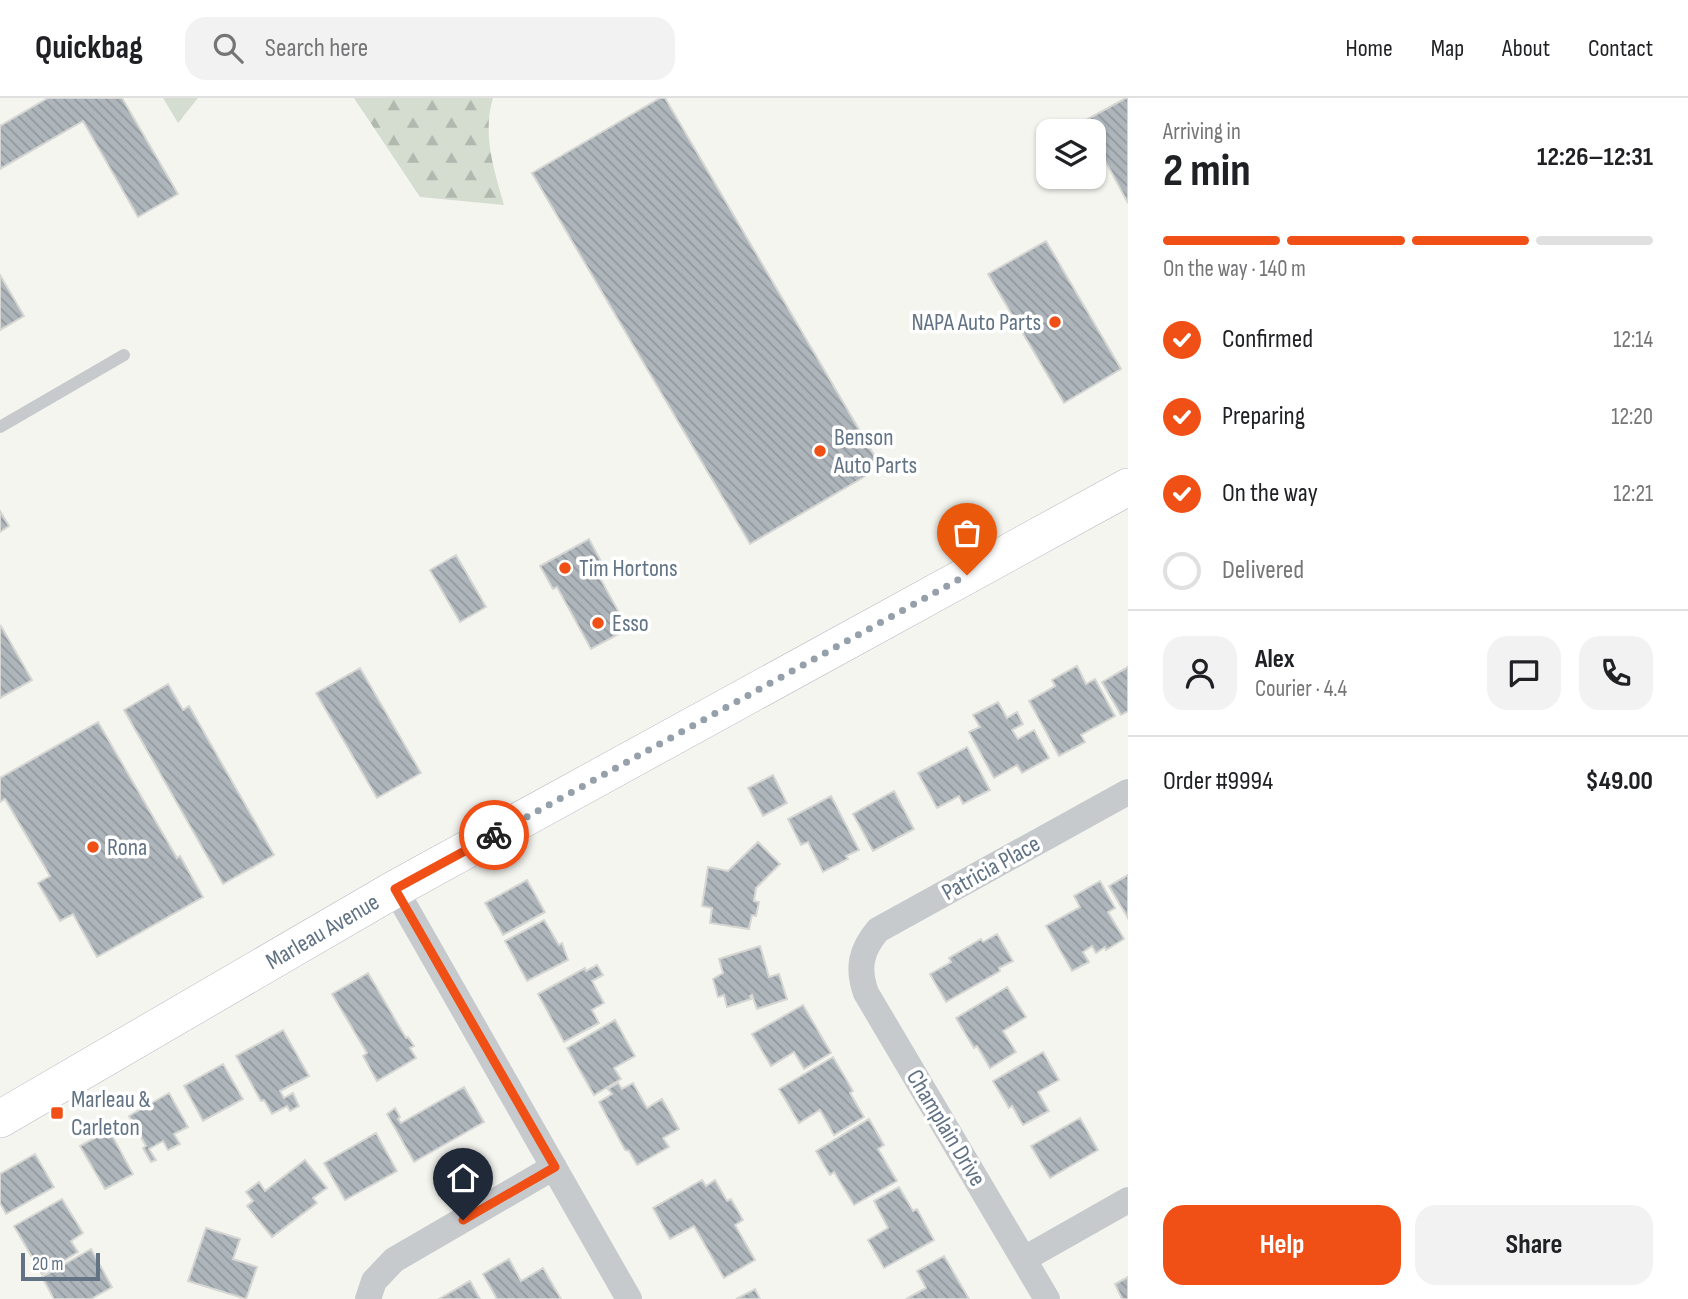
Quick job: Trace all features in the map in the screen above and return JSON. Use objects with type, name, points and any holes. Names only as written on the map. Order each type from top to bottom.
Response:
[{"type":"main road","name":"Marleau Avenue","points":[[0,1119],[395,889],[1128,487]]},
{"type":"street","name":"Patricia Place","points":[[863,952],[878,930],[1128,792]]},
{"type":"street","points":[[395,889],[629,1299]]},
{"type":"street","name":"Champlain Drive","points":[[863,952],[860,964],[861,979],[866,993],[1047,1299]]},
{"type":"street","points":[[368,1299],[374,1281],[394,1260],[555,1167]]},
{"type":"street","points":[[1024,1259],[1128,1200]]},
{"type":"lane","points":[[0,426],[124,355]]},
{"type":"green space","points":[[163,98],[198,98],[178,123]]},
{"type":"green space","points":[[354,98],[493,98],[489,138],[504,205],[420,197]]},
{"type":"building","points":[[48,98],[122,98],[178,194],[138,217],[83,121],[0,169],[0,126]]},
{"type":"building","points":[[660,98],[665,98],[881,467],[750,544],[532,173]]},
{"type":"building","points":[[1128,98],[1128,203],[1106,162],[1106,119],[1088,119]]},
{"type":"building","name":"NAPA Auto Parts","points":[[1046,241],[1121,369],[1064,403],[988,274]]},
{"type":"building","points":[[0,275],[24,316],[0,330]]},
{"type":"building","points":[[0,511],[9,526],[0,532]]},
{"type":"building","points":[[589,539],[602,563],[594,567],[628,629],[591,649],[557,587],[553,589],[540,566]]},
{"type":"building","points":[[456,555],[486,607],[460,622],[430,570]]},
{"type":"building","points":[[0,627],[32,680],[0,698]]},
{"type":"building","points":[[1077,666],[1086,684],[1095,679],[1115,716],[1081,735],[1085,742],[1059,756],[1029,701],[1055,686],[1052,680]]},
{"type":"building","points":[[1128,667],[1128,711],[1121,715],[1102,682]]},
{"type":"building","points":[[360,668],[421,773],[377,798],[316,693]]},
{"type":"building","points":[[168,684],[183,710],[189,706],[274,855],[223,884],[124,710]]},
{"type":"building","points":[[998,702],[1007,718],[1017,712],[1023,724],[1012,730],[1018,739],[1034,730],[1049,758],[1022,773],[1017,765],[994,778],[969,732],[980,727],[973,715]]},
{"type":"building","points":[[98,722],[177,858],[180,856],[203,897],[97,957],[73,914],[60,921],[38,883],[50,876],[5,799],[0,802],[0,778]]},
{"type":"building","points":[[967,747],[990,790],[963,804],[959,796],[937,808],[918,773]]},
{"type":"building","points":[[773,775],[787,803],[763,816],[748,788]]},
{"type":"building","points":[[894,791],[914,829],[873,851],[853,814]]},
{"type":"building","points":[[831,796],[859,850],[823,872],[808,842],[801,845],[788,819]]},
{"type":"building","points":[[758,842],[780,864],[756,888],[754,901],[759,902],[749,929],[710,923],[712,908],[702,906],[708,867],[728,871]]},
{"type":"building","points":[[1128,875],[1128,918],[1109,886]]},
{"type":"building","points":[[527,880],[545,912],[503,935],[485,903]]},
{"type":"building","points":[[1100,881],[1115,908],[1108,912],[1124,939],[1096,953],[1092,946],[1083,952],[1089,962],[1072,971],[1046,926],[1080,907],[1074,896]]},
{"type":"building","points":[[544,920],[559,945],[562,943],[568,960],[527,981],[505,941]]},
{"type":"building","points":[[997,934],[1013,961],[946,1002],[930,974],[951,962],[949,958],[981,939],[983,942]]},
{"type":"building","points":[[760,946],[769,977],[779,974],[787,999],[757,1009],[752,995],[751,999],[727,1007],[724,995],[718,997],[713,979],[723,973],[719,959]]},
{"type":"building","points":[[597,965],[603,975],[592,981],[604,1003],[592,1010],[599,1023],[564,1042],[538,994],[585,968],[586,971]]},
{"type":"building","points":[[368,973],[406,1038],[408,1037],[414,1046],[410,1048],[416,1058],[377,1081],[363,1056],[367,1053],[332,994]]},
{"type":"building","points":[[1007,987],[1026,1017],[1003,1031],[1016,1052],[990,1068],[956,1018]]},
{"type":"building","points":[[803,1005],[831,1053],[804,1069],[794,1052],[771,1066],[752,1034]]},
{"type":"building","points":[[615,1020],[635,1056],[614,1068],[621,1079],[594,1095],[567,1048]]},
{"type":"building","points":[[283,1030],[309,1076],[280,1091],[284,1098],[293,1093],[299,1106],[290,1111],[287,1106],[272,1114],[264,1100],[261,1101],[236,1056]]},
{"type":"building","points":[[1043,1052],[1059,1080],[1038,1092],[1049,1111],[1023,1125],[993,1081]]},
{"type":"building","points":[[833,1057],[853,1091],[850,1093],[864,1117],[834,1135],[820,1110],[799,1123],[779,1089]]},
{"type":"building","points":[[223,1064],[243,1099],[203,1121],[184,1086]]},
{"type":"building","points":[[618,1083],[622,1089],[633,1083],[647,1108],[662,1099],[679,1129],[663,1138],[669,1147],[637,1165],[629,1151],[625,1150],[599,1102],[612,1094],[608,1089]]},
{"type":"building","points":[[464,1087],[484,1122],[414,1162],[387,1114],[395,1108],[401,1123]]},
{"type":"building","points":[[169,1093],[188,1127],[174,1134],[180,1144],[168,1150],[163,1141],[149,1149],[156,1160],[151,1162],[143,1148],[146,1146],[129,1116]]},
{"type":"building","points":[[1080,1118],[1098,1150],[1050,1178],[1031,1146]]},
{"type":"building","points":[[869,1119],[884,1145],[878,1149],[897,1181],[854,1205],[834,1172],[830,1175],[816,1151]]},
{"type":"building","points":[[109,1130],[133,1174],[105,1189],[80,1146]]},
{"type":"building","points":[[376,1133],[397,1171],[345,1200],[324,1163]]},
{"type":"building","points":[[35,1154],[54,1187],[6,1214],[0,1203],[0,1174]]},
{"type":"building","points":[[305,1160],[327,1188],[313,1198],[317,1203],[272,1237],[247,1206],[253,1201],[246,1192],[259,1182],[265,1191]]},
{"type":"building","points":[[702,1180],[706,1186],[715,1180],[727,1201],[731,1199],[743,1220],[735,1225],[755,1260],[724,1278],[694,1226],[670,1239],[653,1208]]},
{"type":"building","points":[[899,1187],[913,1211],[917,1209],[934,1240],[884,1268],[868,1240],[888,1228],[874,1201]]},
{"type":"building","points":[[62,1199],[83,1233],[71,1241],[78,1252],[42,1274],[14,1226]]},
{"type":"building","points":[[206,1228],[240,1239],[233,1259],[257,1267],[246,1299],[188,1281]]},
{"type":"building","points":[[91,1249],[112,1287],[91,1299],[54,1299],[42,1277]]},
{"type":"building","points":[[944,1256],[969,1299],[906,1299],[926,1288],[917,1271]]},
{"type":"building","points":[[509,1259],[521,1281],[543,1268],[561,1299],[497,1299],[483,1274]]},
{"type":"building","points":[[1128,1277],[1128,1299],[1122,1299],[1115,1284]]},
{"type":"building","points":[[470,1281],[480,1299],[439,1299]]},
{"type":"building","points":[[755,1289],[760,1299],[736,1299]]},
{"type":"way so far","points":[[494,835],[967,575]]},
{"type":"place","name":"NAPA Auto Parts","points":[[1055,322]]},
{"type":"place","name":"Benson Auto Parts","points":[[820,451]]},
{"type":"place","name":"Tim Hortons","points":[[565,568]]},
{"type":"place","name":"Esso","points":[[598,623]]},
{"type":"place","name":"Rona","points":[[93,847]]},
{"type":"place","name":"Marleau & Carleton","points":[[57,1113]]},
{"type":"route","points":[[463,1220],[555,1167],[395,889],[494,835]]}]
